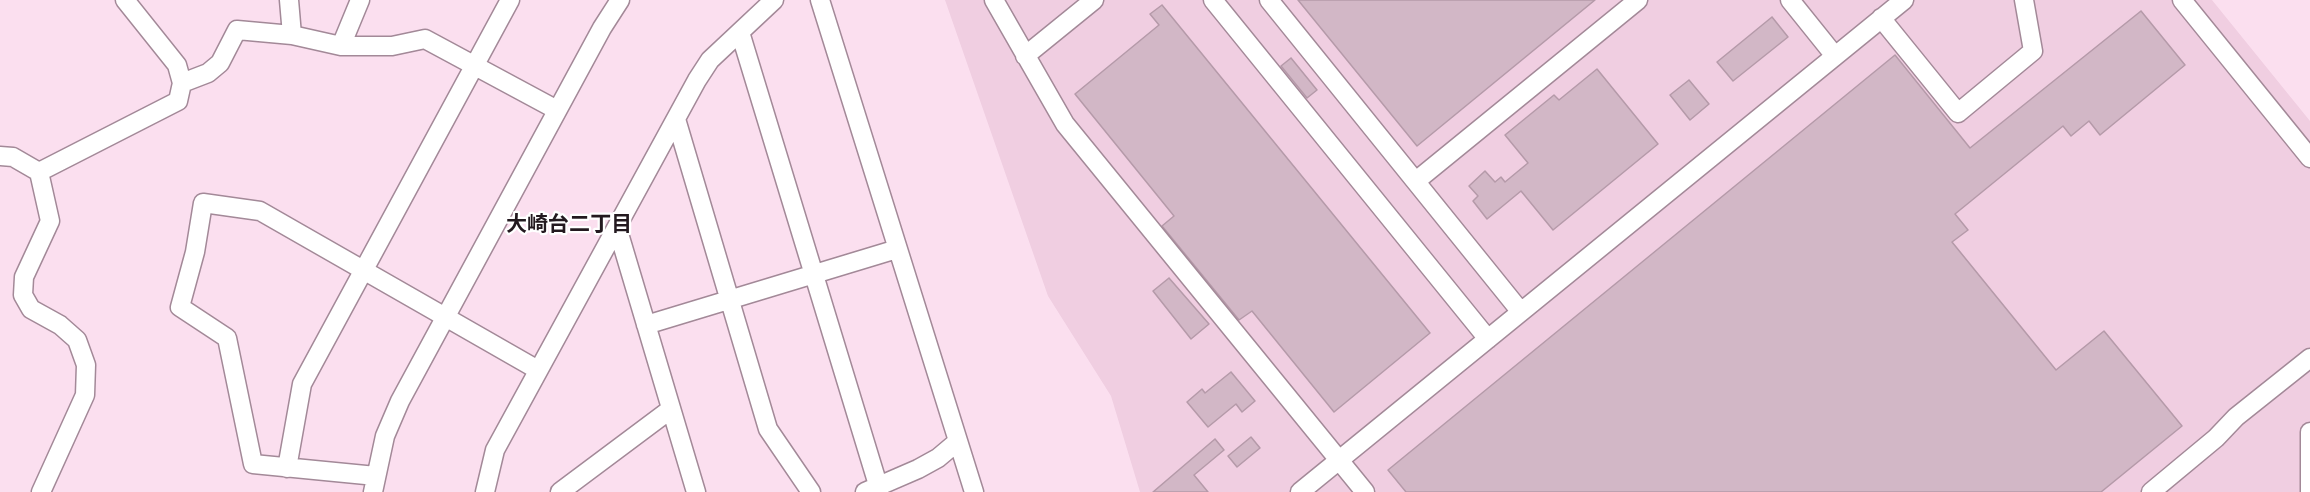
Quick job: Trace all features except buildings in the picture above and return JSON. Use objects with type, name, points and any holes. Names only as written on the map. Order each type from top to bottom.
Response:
[{"type":"street","points":[[39,172],[178,100],[182,83],[177,65],[124,0]]},
{"type":"street","points":[[289,0],[292,35]]},
{"type":"street","points":[[341,46],[360,0]]},
{"type":"street","points":[[287,468],[302,384],[510,0]]},
{"type":"street","points":[[538,370],[445,317],[260,211],[203,203],[195,252],[180,307],[227,338],[253,464],[374,484],[385,436],[400,401],[445,317],[557,110],[620,0]]},
{"type":"street","points":[[485,492],[495,450],[710,60],[774,0]]},
{"type":"street","points":[[820,0],[974,492]]},
{"type":"street","points":[[994,0],[1065,124],[1365,492]]},
{"type":"street","points":[[1025,56],[1094,0]]},
{"type":"street","points":[[1213,0],[1488,339]]},
{"type":"street","points":[[1269,0],[1521,312]]},
{"type":"street","points":[[1416,181],[1638,0]]},
{"type":"street","points":[[1790,0],[1835,56]]},
{"type":"street","points":[[1300,492],[1904,0]]},
{"type":"street","points":[[1881,18],[1959,113],[2033,51],[2024,0]]},
{"type":"street","points":[[2182,0],[2310,158]]},
{"type":"street","points":[[182,83],[208,73],[220,63],[237,30],[292,35],[341,46],[392,46],[425,39],[557,110]]},
{"type":"street","points":[[740,32],[814,274],[872,488],[918,469],[938,458],[957,442]]},
{"type":"street","points":[[676,119],[768,429],[811,492]]},
{"type":"street","points":[[0,156],[13,157],[39,172],[50,221],[24,278],[23,295],[31,309],[60,325],[77,340],[86,365],[85,395],[41,492]]},
{"type":"street","points":[[616,227],[696,492]]},
{"type":"street","points":[[646,325],[897,249]]},
{"type":"street","points":[[2151,492],[2216,438],[2236,417],[2310,358]]},
{"type":"street","points":[[560,492],[671,409]]},
{"type":"street","points":[[2310,432],[2310,492]]},
{"type":"shaded area","points":[[945,0],[2212,0],[2310,121],[2310,492],[1140,492],[1111,396],[1048,296]]},
{"type":"district","name":"大崎台二丁目","points":[[569,226]]}]
